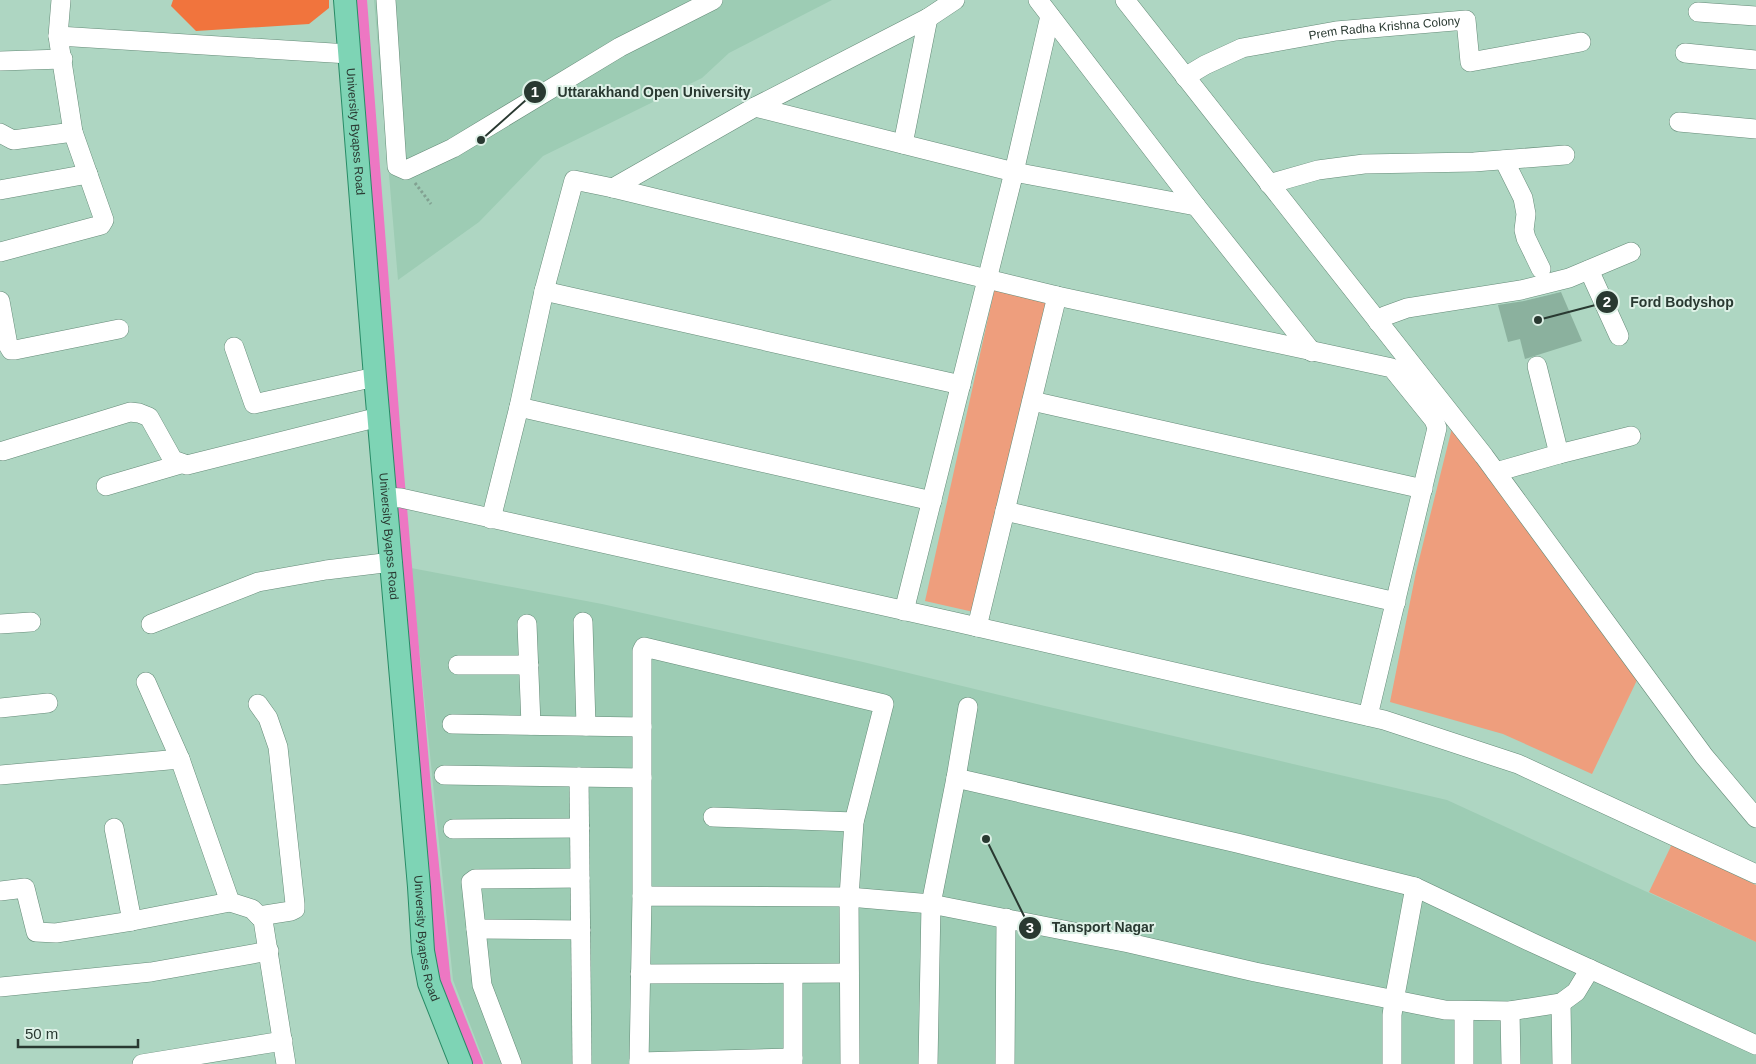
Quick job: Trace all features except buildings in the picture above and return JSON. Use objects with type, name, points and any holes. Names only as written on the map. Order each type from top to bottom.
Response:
[{"type":"main road","name":"University Byapss Road","points":[[345,0],[375,377],[379,417],[394,497],[392,562],[423,951],[429,982],[461,1064]]},
{"type":"street","points":[[0,252],[101,225],[104,220],[73,132],[58,36],[60,0]]},
{"type":"street","points":[[386,0],[397,166],[406,170],[453,148],[620,47],[713,0]]},
{"type":"street","points":[[613,188],[755,108],[928,18],[955,0]]},
{"type":"street","points":[[1038,0],[1196,206],[1312,352]]},
{"type":"street","points":[[1126,0],[1496,472],[1704,756],[1756,818]]},
{"type":"street","points":[[1698,12],[1756,16]]},
{"type":"street","points":[[904,611],[1014,172],[1050,16]]},
{"type":"street","points":[[903,144],[928,18]]},
{"type":"street","name":"Prem Radha Krishna Colony","points":[[1185,77],[1205,65],[1242,48],[1336,31],[1466,20],[1470,62],[1581,42]]},
{"type":"street","points":[[58,36],[349,54]]},
{"type":"street","points":[[1686,53],[1756,60]]},
{"type":"street","points":[[0,60],[63,59]]},
{"type":"street","points":[[755,108],[1014,172],[1196,206]]},
{"type":"street","points":[[1679,122],[1756,129]]},
{"type":"street","points":[[0,133],[13,140],[73,132]]},
{"type":"street","points":[[1269,184],[1318,170],[1364,164],[1504,160],[1565,155]]},
{"type":"street","points":[[1504,160],[1526,207],[1524,230],[1541,269]]},
{"type":"street","points":[[0,190],[88,174]]},
{"type":"street","points":[[491,519],[519,407],[544,291],[574,180],[613,188],[1058,296],[1392,368],[1434,420],[1437,428],[1368,716]]},
{"type":"street","points":[[1378,322],[1385,316],[1407,308],[1521,290],[1569,278],[1631,252]]},
{"type":"street","points":[[1589,270],[1619,336]]},
{"type":"street","points":[[544,291],[960,385]]},
{"type":"street","points":[[977,627],[1058,296]]},
{"type":"street","points":[[0,301],[8,345],[11,350],[119,329]]},
{"type":"street","points":[[234,347],[254,404],[375,377]]},
{"type":"street","points":[[1537,366],[1559,454]]},
{"type":"street","points":[[1032,401],[1423,489]]},
{"type":"street","points":[[519,407],[932,501]]},
{"type":"street","points":[[3,451],[130,412],[140,413],[149,417],[173,460],[187,465],[379,417]]},
{"type":"street","points":[[1496,472],[1630,436]]},
{"type":"street","points":[[106,486],[181,464]]},
{"type":"street","points":[[394,497],[1384,720],[1518,764],[1756,874]]},
{"type":"street","points":[[1005,511],[1396,602]]},
{"type":"street","points":[[151,624],[258,582],[326,570],[392,562]]},
{"type":"street","points":[[0,624],[31,622]]},
{"type":"street","points":[[583,622],[586,726]]},
{"type":"street","points":[[527,624],[531,725]]},
{"type":"street","points":[[793,974],[793,1061],[639,1063],[642,896],[642,651],[644,647],[884,704],[854,822],[849,897],[850,1064]]},
{"type":"street","points":[[458,665],[529,665]]},
{"type":"street","points":[[146,682],[180,759],[230,902]]},
{"type":"street","points":[[0,708],[48,703]]},
{"type":"street","points":[[258,704],[268,718],[278,748],[295,904],[295,909],[291,911],[259,916]]},
{"type":"street","points":[[928,1064],[931,904],[968,706]]},
{"type":"street","points":[[452,724],[642,726]]},
{"type":"street","points":[[0,776],[180,759]]},
{"type":"street","points":[[444,775],[642,778]]},
{"type":"street","points":[[579,777],[582,1064]]},
{"type":"street","points":[[956,778],[1237,843],[1415,887],[1756,1045]]},
{"type":"street","points":[[713,817],[854,822]]},
{"type":"street","points":[[114,828],[132,921]]},
{"type":"street","points":[[453,829],[580,828]]},
{"type":"street","points":[[512,1064],[482,986],[472,882],[475,878],[580,878]]},
{"type":"street","points":[[1392,1064],[1392,1015],[1415,887]]},
{"type":"street","points":[[0,891],[25,888],[36,932],[56,932],[132,921],[230,902],[252,909],[263,920],[286,1064]]},
{"type":"street","points":[[642,896],[849,897],[931,904],[1445,1010],[1510,1011],[1561,1004],[1576,992],[1590,969]]},
{"type":"street","points":[[1005,1064],[1006,918]]},
{"type":"street","points":[[476,929],[581,930]]},
{"type":"street","points":[[0,987],[151,972],[269,951]]},
{"type":"street","points":[[640,974],[850,973]]},
{"type":"street","points":[[1561,1004],[1562,1064]]},
{"type":"street","points":[[1464,1011],[1464,1064]]},
{"type":"street","points":[[1510,1011],[1511,1064]]},
{"type":"street","points":[[142,1064],[283,1041]]},
{"type":"path","points":[[406,170],[431,204]]},
{"type":"shaded area","points":[[173,0],[329,0],[329,8],[309,24],[196,31],[171,6]]},
{"type":"shaded area","points":[[374,0],[832,0],[729,53],[702,78],[543,156],[479,222],[398,280]]},
{"type":"shaded area","points":[[995,287],[1048,299],[978,613],[925,601]]},
{"type":"shaded area","points":[[1452,428],[1638,678],[1592,774],[1503,734],[1390,702],[1416,572]]},
{"type":"shaded area","points":[[411,568],[602,604],[863,662],[1447,800],[1756,942],[1756,1064],[485,1064],[453,980]]},
{"type":"shaded area","points":[[1672,844],[1756,885],[1756,942],[1649,892]]},
{"type":"waterway","points":[[359,0],[393,438],[423,787],[443,983],[475,1064]]},
{"type":"place","name":"Uttarakhand Open University","points":[[481,140]]},
{"type":"place","name":"Ford Bodyshop","points":[[1538,320]]},
{"type":"place","name":"Tansport Nagar","points":[[986,839]]}]
